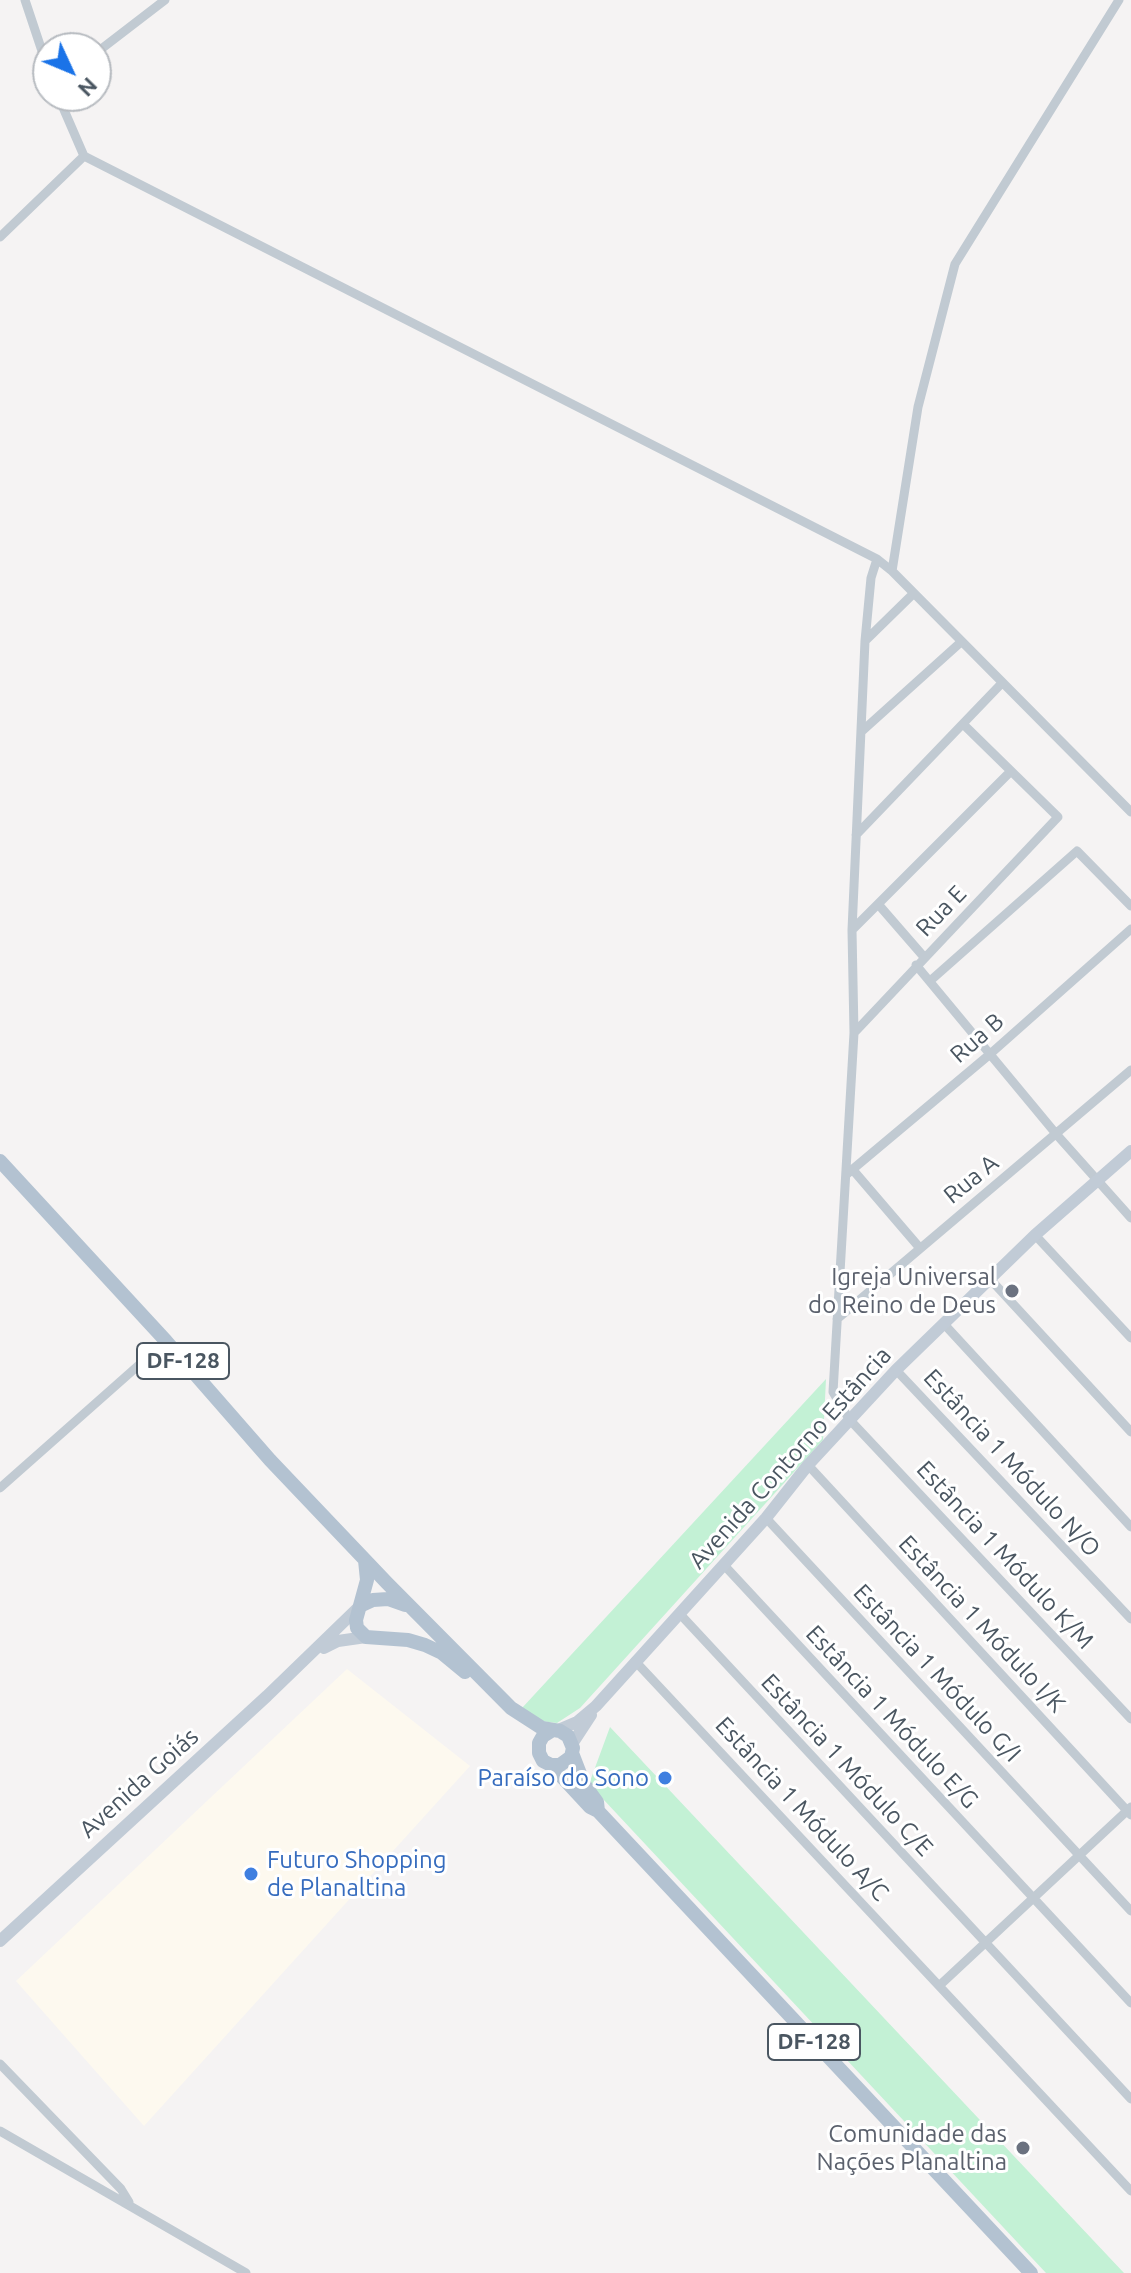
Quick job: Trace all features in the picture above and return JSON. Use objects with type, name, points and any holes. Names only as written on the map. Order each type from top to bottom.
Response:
[{"type":"main road","name":"DF-128","points":[[0,1161],[166,1341],[270,1460],[511,1708],[532,1723],[565,1733],[584,1784],[597,1802],[598,1811]]},
{"type":"main road","points":[[365,1560],[367,1580],[355,1625],[366,1637]]},
{"type":"main road","points":[[360,1606],[373,1600],[388,1599],[419,1614],[418,1632],[408,1640]]},
{"type":"main road","name":"DF-128","points":[[366,1637],[408,1640],[442,1653],[459,1667],[530,1735],[543,1761],[551,1765],[570,1789],[598,1811],[1031,2273]]},
{"type":"main road","points":[[538,1748],[543,1736],[554,1731]]},
{"type":"main road","points":[[551,1765],[564,1763],[572,1748]]},
{"type":"street","points":[[25,0],[36,32]]},
{"type":"street","points":[[112,41],[165,0]]},
{"type":"street","points":[[892,571],[918,407],[955,264],[1119,0]]},
{"type":"street","points":[[65,112],[84,156],[877,559],[1131,812]]},
{"type":"street","points":[[0,237],[84,156]]},
{"type":"street","name":"Estância 1 Módulo K/M","points":[[877,559],[871,578],[865,641],[852,930],[854,1033],[850,1172],[833,1392],[849,1419],[1131,1719]]},
{"type":"street","points":[[865,641],[913,594]]},
{"type":"street","points":[[861,732],[961,642]]},
{"type":"street","points":[[856,835],[1002,683]]},
{"type":"street","points":[[852,930],[1011,771],[963,724]]},
{"type":"street","name":"Rua E","points":[[854,1033],[1058,817],[1011,771]]},
{"type":"street","points":[[930,981],[1077,851],[1131,906]]},
{"type":"street","points":[[878,904],[924,957]]},
{"type":"street","name":"Rua B","points":[[850,1172],[989,1055],[1131,929]]},
{"type":"street","points":[[916,965],[989,1055],[1131,1218]]},
{"type":"street","name":"Rua A","points":[[837,1319],[1131,1070]]},
{"type":"street","name":"Avenida Contorno Estância","points":[[554,1731],[577,1722],[596,1706],[766,1518],[849,1419],[896,1370],[1035,1235],[1131,1151]]},
{"type":"street","points":[[850,1172],[919,1247]]},
{"type":"street","points":[[1035,1235],[1131,1338]]},
{"type":"street","points":[[990,1279],[1131,1432]]},
{"type":"street","points":[[944,1324],[1131,1527]]},
{"type":"street","points":[[0,1488],[166,1341]]},
{"type":"street","name":"Estância 1 Módulo N/O","points":[[896,1370],[1131,1619]]},
{"type":"street","name":"Estância 1 Módulo I/K","points":[[808,1465],[1130,1811]]},
{"type":"street","name":"Estância 1 Módulo G/I","points":[[766,1518],[1131,1911]]},
{"type":"street","name":"Estância 1 Módulo E/G","points":[[723,1564],[1131,2003]]},
{"type":"street","name":"Avenida Goiás","points":[[0,1941],[360,1606]]},
{"type":"street","name":"Estância 1 Módulo C/E","points":[[679,1613],[1131,2099]]},
{"type":"street","name":"Avenida Goiás","points":[[307,1658],[338,1641],[366,1637]]},
{"type":"street","name":"Estância 1 Módulo A/C","points":[[635,1661],[1131,2191]]},
{"type":"street","name":"Avenida Contorno Estância","points":[[572,1748],[596,1706]]},
{"type":"street","points":[[940,1985],[1130,1811]]},
{"type":"street","points":[[0,2064],[121,2189],[130,2205]]},
{"type":"street","points":[[0,2131],[246,2273]]},
{"type":"shaded area","name":"Futuro Shopping de Planaltina","points":[[347,1669],[470,1766],[144,2126],[16,1981]]},
{"type":"green space","points":[[826,1379],[823,1440],[580,1708],[557,1723],[540,1721],[522,1708]]},
{"type":"green space","points":[[610,1727],[1124,2273],[1046,2273],[589,1784]]},
{"type":"place","name":"Igreja Universal do Reino de Deus","points":[[1012,1291]]},
{"type":"place","name":"Paraíso do Sono","points":[[665,1778]]},
{"type":"place","name":"Futuro Shopping de Planaltina","points":[[251,1874]]},
{"type":"place","name":"Comunidade das Nações Planaltina","points":[[1023,2148]]}]
